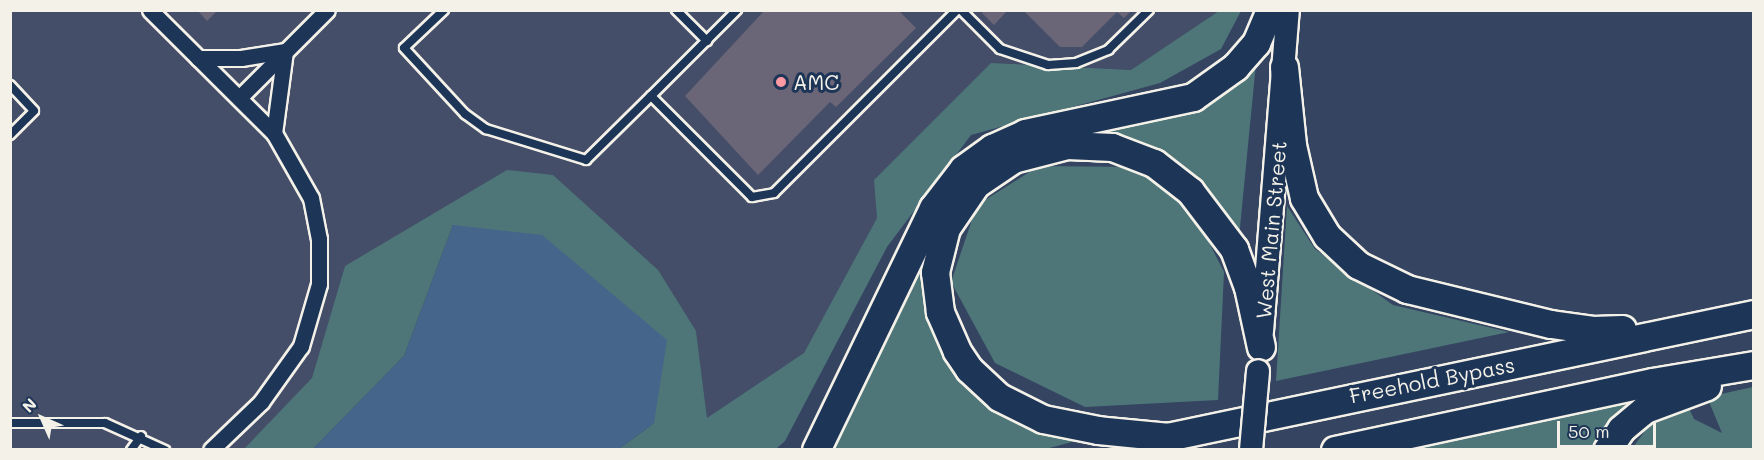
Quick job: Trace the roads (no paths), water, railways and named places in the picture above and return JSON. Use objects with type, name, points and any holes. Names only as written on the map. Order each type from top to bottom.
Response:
[{"type":"highway","points":[[816,450],[933,208],[963,169],[992,148],[1025,134],[1193,97],[1235,67],[1256,43],[1269,10]]},
{"type":"highway","points":[[1284,67],[1292,145],[1304,198],[1327,236],[1373,274],[1407,289],[1551,324],[1593,330],[1704,324]]},
{"type":"highway","points":[[1170,437],[1098,430],[1043,419],[999,397],[969,369],[957,351],[940,312],[935,272],[946,228],[976,184],[1013,159],[1067,145],[1112,147],[1154,163],[1190,191],[1234,249],[1248,287],[1259,359]]},
{"type":"highway","name":"Freehold Bypass","points":[[1111,450],[1754,314]]},
{"type":"highway","points":[[1340,449],[1652,382],[1754,365]]},
{"type":"highway","points":[[1607,450],[1621,429],[1645,409],[1754,371]]},
{"type":"main road","name":"West Main Street","points":[[1251,450],[1288,10]]},
{"type":"street","points":[[150,10],[274,133],[303,179],[316,216],[317,292],[292,363],[261,402],[211,450]]},
{"type":"street","points":[[239,98],[327,10]]},
{"type":"street","points":[[198,57],[241,58],[285,51]]},
{"type":"street","points":[[274,133],[285,51]]},
{"type":"lane","points":[[444,10],[404,48],[465,114],[486,129],[586,160],[737,10]]},
{"type":"lane","points":[[676,10],[707,41]]},
{"type":"lane","points":[[651,96],[752,197],[774,193],[959,10],[1000,50],[1048,65],[1076,63],[1108,50],[1149,10]]},
{"type":"lane","points":[[10,85],[34,111],[10,135]]},
{"type":"lane","points":[[10,423],[105,423],[141,436],[165,450]]},
{"type":"lane","points":[[131,450],[141,436]]},
{"type":"place","name":"AMC","points":[[781,82]]}]
